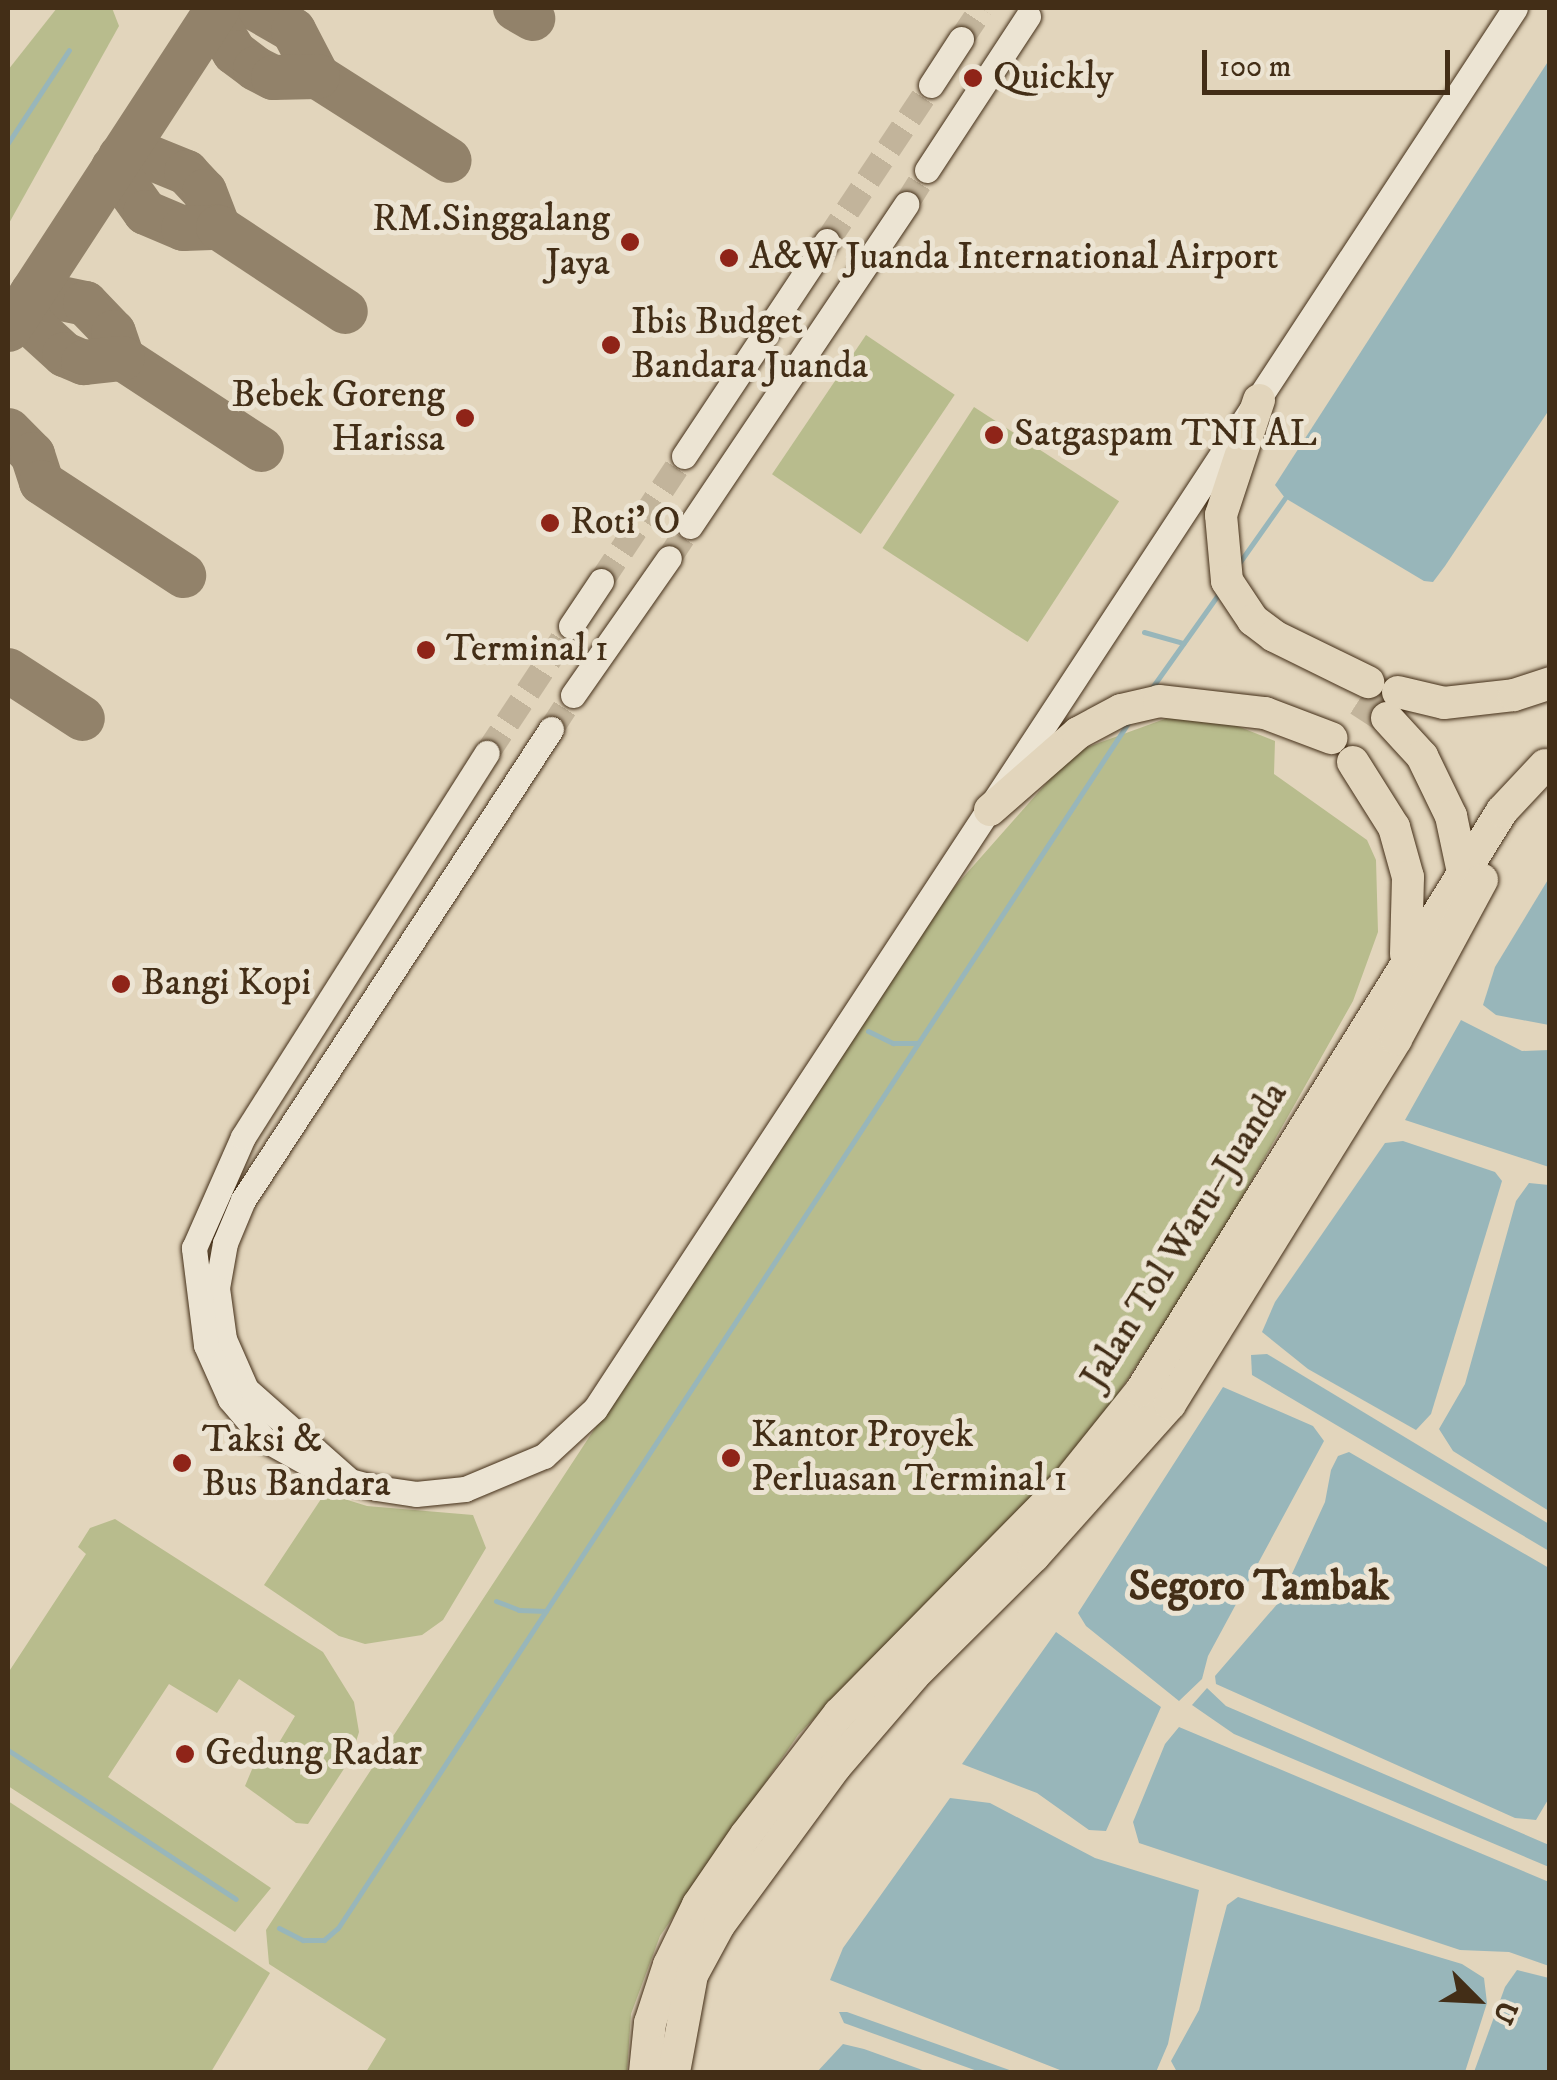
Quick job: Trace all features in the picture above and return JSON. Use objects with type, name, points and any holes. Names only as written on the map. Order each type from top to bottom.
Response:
[{"type":"highway","points":[[1259,400],[1226,488],[1222,562],[1234,598],[1253,620],[1378,698],[1422,756],[1451,816],[1465,871],[1465,911]]},
{"type":"highway","points":[[1378,698],[1444,703],[1514,695],[1550,683]]},
{"type":"highway","points":[[990,810],[1049,755],[1121,710],[1160,701],[1265,713],[1342,750],[1394,827],[1408,877],[1406,959]]},
{"type":"highway","name":"Jalan Tol Waru–Juanda","points":[[645,2072],[657,1994],[717,1878],[839,1714],[1067,1483],[1141,1391],[1502,810],[1547,762]]},
{"type":"highway","name":"Jalan Tol Waru–Juanda","points":[[674,2072],[692,1975],[719,1925],[891,1702],[1170,1404],[1396,1040],[1547,762]]},
{"type":"street","points":[[487,753],[244,1137],[194,1248],[206,1345],[230,1398],[264,1439],[307,1466],[350,1481],[416,1494],[466,1489],[544,1456],[595,1409],[1516,8]]},
{"type":"street","points":[[927,170],[1028,16]]},
{"type":"street","points":[[931,84],[961,39]]},
{"type":"street","points":[[690,526],[906,204]]},
{"type":"street","points":[[684,456],[827,241]]},
{"type":"street","points":[[573,694],[668,558]]},
{"type":"street","points":[[571,626],[602,581]]},
{"type":"street","points":[[350,1481],[246,1388],[224,1338],[217,1288],[225,1243],[243,1200],[550,729]]},
{"type":"street","points":[[244,1137],[306,1101]]},
{"type":"green space","points":[[57,8],[112,8],[119,26],[8,225],[8,70]]},
{"type":"green space","points":[[866,335],[955,395],[861,534],[772,474]]},
{"type":"green space","points":[[974,407],[1119,501],[1028,642],[883,548]]},
{"type":"green space","points":[[1170,717],[1222,720],[1275,741],[1274,774],[1367,840],[1376,860],[1378,932],[1353,1001],[1216,1244],[1118,1394],[1057,1471],[798,1735],[660,1936],[631,2014],[627,2072],[366,2072],[386,2039],[269,1964],[266,1930],[936,908],[1074,752]]},
{"type":"green space","points":[[325,1493],[367,1506],[473,1515],[486,1548],[443,1620],[422,1635],[365,1644],[339,1636],[264,1585]]},
{"type":"green space","points":[[115,1519],[323,1652],[354,1702],[359,1732],[351,1758],[308,1824],[296,1823],[245,1786],[258,1755],[268,1761],[295,1716],[239,1679],[217,1713],[169,1684],[108,1777],[271,1888],[235,1932],[8,1786],[8,1673],[86,1554],[78,1547],[90,1528]]},
{"type":"green space","points":[[8,1801],[270,1973],[211,2072],[8,2072]]},
{"type":"water","points":[[1549,60],[1549,410],[1445,566],[1433,582],[1424,581],[1285,498],[1275,485]]},
{"type":"water","points":[[1549,878],[1549,1025],[1496,1015],[1483,1005],[1495,967]]},
{"type":"water","points":[[1461,1020],[1522,1051],[1549,1050],[1549,1167],[1405,1120]]},
{"type":"water","points":[[1403,1141],[1495,1172],[1502,1181],[1431,1414],[1416,1430],[1308,1369],[1262,1332],[1275,1302],[1385,1143]]},
{"type":"water","points":[[1529,1183],[1549,1185],[1549,1511],[1453,1451],[1439,1429],[1465,1384],[1516,1201]]},
{"type":"water","points":[[1267,1354],[1549,1524],[1549,1551],[1252,1375],[1251,1355]]},
{"type":"water","points":[[1223,1387],[1313,1426],[1324,1441],[1208,1656],[1202,1679],[1179,1701],[1086,1626],[1078,1613]]},
{"type":"water","points":[[1349,1452],[1549,1568],[1549,1798],[1536,1820],[1515,1818],[1216,1684],[1215,1676],[1279,1602],[1325,1502],[1331,1470],[1338,1456]]},
{"type":"water","points":[[1056,1632],[1161,1707],[1106,1831],[1089,1830],[1037,1793],[962,1764]]},
{"type":"water","points":[[1207,1688],[1226,1706],[1549,1845],[1549,1867],[1234,1734],[1192,1705]]},
{"type":"water","points":[[1179,1727],[1549,1882],[1549,1966],[1509,1952],[1460,1950],[1139,1843],[1133,1822],[1165,1744]]},
{"type":"water","points":[[950,1798],[990,1803],[1095,1858],[1199,1890],[1168,2044],[1156,2072],[1065,2072],[830,1980],[843,1948]]},
{"type":"water","points":[[1238,1897],[1462,1964],[1484,1978],[1487,2003],[1465,2072],[1177,2072],[1171,2061],[1199,2010],[1227,1905]]},
{"type":"water","points":[[1517,1970],[1549,1978],[1549,2072],[1474,2072],[1505,1987]]},
{"type":"water","points":[[839,2012],[1015,2072],[980,2072],[844,2023]]},
{"type":"water","points":[[843,2044],[864,2049],[928,2072],[817,2072]]},
{"type":"waterway","points":[[8,143],[69,50]]},
{"type":"waterway","points":[[1237,566],[1285,498]]},
{"type":"waterway","points":[[1151,689],[1220,592]]},
{"type":"waterway","points":[[1144,632],[1183,643]]},
{"type":"waterway","points":[[279,1928],[303,1940],[324,1940],[338,1928],[1128,723]]},
{"type":"waterway","points":[[868,1031],[893,1043],[918,1043]]},
{"type":"waterway","points":[[496,1601],[519,1610],[546,1611]]},
{"type":"waterway","points":[[8,1750],[236,1899]]},
{"type":"taxiway","points":[[8,329],[217,8]]},
{"type":"taxiway","points":[[255,8],[293,30],[317,76],[449,160]]},
{"type":"taxiway","points":[[515,8],[532,18]]},
{"type":"taxiway","points":[[212,16],[234,52],[255,68],[273,77],[317,76]]},
{"type":"taxiway","points":[[120,156],[142,154],[186,172],[204,191],[218,227]]},
{"type":"taxiway","points":[[113,167],[145,212],[183,228],[218,227],[345,311]]},
{"type":"taxiway","points":[[32,292],[85,303],[113,332],[122,358],[261,449]]},
{"type":"taxiway","points":[[24,305],[31,324],[64,354],[83,362],[122,358]]},
{"type":"taxiway","points":[[8,430],[32,454],[41,482],[183,575]]},
{"type":"taxiway","points":[[8,670],[82,718]]},
{"type":"tunnel","points":[[961,39],[982,8]]},
{"type":"tunnel","points":[[827,241],[931,85]]},
{"type":"tunnel","points":[[906,204],[927,170]]},
{"type":"tunnel","points":[[601,581],[684,456]]},
{"type":"tunnel","points":[[669,558],[690,526]]},
{"type":"tunnel","points":[[487,753],[571,626]]},
{"type":"tunnel","points":[[551,729],[573,695]]},
{"type":"tunnel","points":[[1359,700],[1387,718]]},
{"type":"place","name":"Quickly","points":[[973,78]]},
{"type":"place","name":"RM.Singgalang Jaya","points":[[630,242]]},
{"type":"place","name":"A&W Juanda International Airport","points":[[729,258]]},
{"type":"place","name":"Ibis Budget Bandara Juanda","points":[[611,345]]},
{"type":"place","name":"Bebek Goreng Harissa","points":[[465,418]]},
{"type":"place","name":"Satgaspam TNI AL","points":[[994,435]]},
{"type":"place","name":"Roti' O","points":[[550,523]]},
{"type":"place","name":"Terminal 1","points":[[426,650]]},
{"type":"place","name":"Bangi Kopi","points":[[121,984]]},
{"type":"place","name":"Kantor Proyek Perluasan Terminal 1","points":[[731,1458]]},
{"type":"place","name":"Taksi & Bus Bandara","points":[[182,1463]]},
{"type":"place","name":"Gedung Radar","points":[[185,1754]]},
{"type":"district","name":"Segoro Tambak","points":[[1259,1587]]}]
